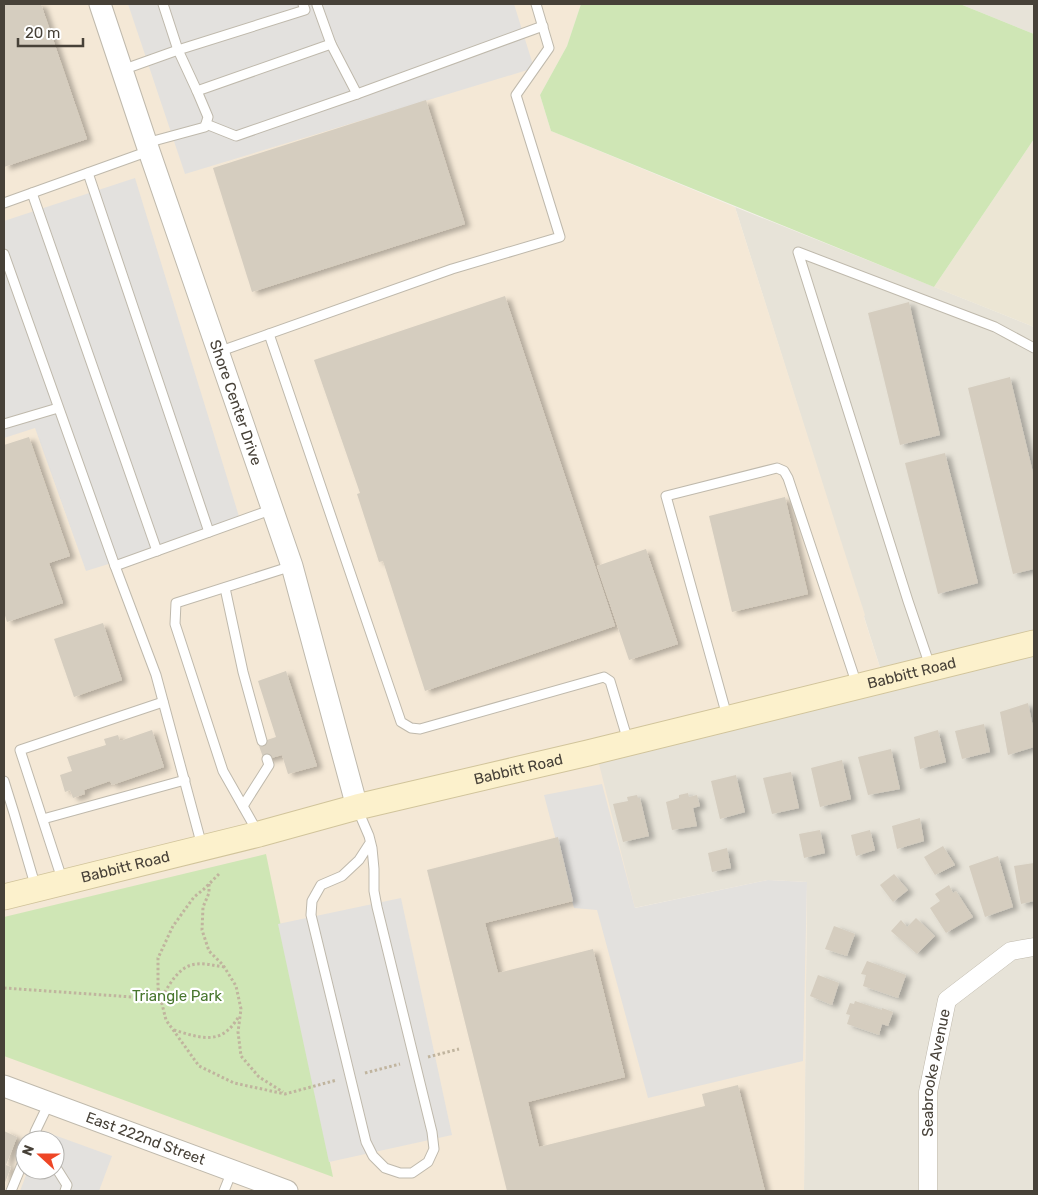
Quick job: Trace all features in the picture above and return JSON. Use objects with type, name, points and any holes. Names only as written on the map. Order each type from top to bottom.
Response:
[{"type":"main road","name":"Babbitt Road","points":[[4,897],[259,834],[357,807],[628,743],[1034,643]]},
{"type":"street","name":"Shore Center Drive","points":[[100,4],[292,566],[357,807]]},
{"type":"street","name":"Seabrooke Avenue","points":[[928,1191],[928,1092],[947,1000],[1012,951],[1034,947]]},
{"type":"street","name":"East 222nd Street","points":[[4,1086],[287,1191]]},
{"type":"lane","points":[[4,203],[88,173],[148,147],[205,127],[208,117],[178,50],[163,4]]},
{"type":"lane","points":[[122,70],[304,7],[319,4],[331,44],[357,94]]},
{"type":"lane","points":[[218,352],[452,269],[560,237],[516,95],[549,48],[536,4]]},
{"type":"lane","points":[[206,124],[236,136],[542,26]]},
{"type":"lane","points":[[197,91],[331,44]]},
{"type":"lane","points":[[88,173],[209,532]]},
{"type":"lane","points":[[32,193],[157,551]]},
{"type":"lane","points":[[931,669],[798,252],[995,327],[1034,348]]},
{"type":"lane","points":[[4,254],[115,566],[156,675],[203,848]]},
{"type":"lane","points":[[269,334],[401,722],[411,728],[420,729],[604,677],[610,681],[628,743]]},
{"type":"lane","points":[[4,424],[58,408]]},
{"type":"lane","points":[[727,719],[666,496],[777,468],[784,471],[788,478],[857,687]]},
{"type":"lane","points":[[115,566],[273,509]]},
{"type":"lane","points":[[259,834],[223,771],[175,624],[176,602],[292,566]]},
{"type":"lane","points":[[225,588],[243,672],[262,741]]},
{"type":"lane","points":[[64,882],[20,750],[163,702]]},
{"type":"lane","points":[[243,806],[269,764],[267,759]]},
{"type":"lane","points":[[4,780],[36,889]]},
{"type":"lane","points":[[43,819],[185,780]]},
{"type":"lane","points":[[357,807],[372,848],[374,891],[377,907],[432,1132],[434,1149],[428,1162],[412,1173],[400,1173],[385,1168],[373,1156],[366,1142],[311,915],[312,901],[321,885],[342,876],[358,860],[370,843]]},
{"type":"lane","points":[[38,1130],[49,1103]]},
{"type":"lane","points":[[224,1191],[232,1171]]},
{"type":"path","points":[[219,874],[194,897],[173,926],[158,958],[158,988],[166,1020],[198,1066],[234,1083],[285,1094],[459,1049]]},
{"type":"path","points":[[209,884],[209,893],[203,907],[202,930],[209,951],[225,967],[236,986],[241,1009],[238,1032],[241,1056],[260,1077],[285,1094]]},
{"type":"path","points":[[161,999],[174,978],[183,968],[195,964],[225,967]]},
{"type":"path","points":[[4,988],[161,999]]},
{"type":"path","points":[[173,1030],[212,1039],[227,1031],[240,1016]]},
{"type":"shaded area","points":[[4,4],[581,4],[567,46],[540,95],[551,131],[735,207],[884,680],[596,752],[635,908],[768,880],[807,882],[804,1191],[4,1191]]},
{"type":"shaded area","points":[[128,4],[514,4],[534,68],[185,174]]},
{"type":"shaded area","points":[[960,4],[1034,4],[1034,34]]},
{"type":"shaded area","points":[[1034,139],[1034,327],[934,287]]},
{"type":"shaded area","points":[[135,178],[241,523],[86,571],[35,428],[4,438],[4,221]]},
{"type":"shaded area","points":[[735,207],[1034,327],[1034,1191],[804,1191],[807,882],[768,880],[634,908],[595,751],[884,680]]},
{"type":"shaded area","points":[[602,784],[635,908],[768,880],[807,882],[803,1061],[648,1098],[597,910],[574,908],[544,795]]},
{"type":"shaded area","points":[[401,898],[452,1135],[329,1162],[278,924]]},
{"type":"shaded area","points":[[65,1139],[112,1156],[99,1191],[20,1191],[24,1180],[65,1180]]},
{"type":"green space","points":[[581,4],[960,4],[1034,34],[1034,139],[934,287],[551,131],[540,95],[567,46]]},
{"type":"green space","name":"Triangle Park","points":[[266,854],[333,1177],[4,1056],[4,917]]},
{"type":"building","points":[[4,4],[41,4],[87,139],[4,167]]},
{"type":"building","points":[[426,100],[465,224],[252,292],[213,168]]},
{"type":"building","points":[[505,296],[615,626],[425,691],[383,561],[379,562],[357,494],[360,493],[314,360]]},
{"type":"building","points":[[909,302],[940,435],[900,445],[868,313]]},
{"type":"building","points":[[1010,377],[1034,477],[1034,569],[1013,574],[968,388]]},
{"type":"building","points":[[29,437],[70,556],[49,563],[63,603],[7,622],[4,612],[4,445]]},
{"type":"building","points":[[945,453],[978,583],[938,594],[905,463]]},
{"type":"building","points":[[785,497],[808,594],[732,612],[709,516]]},
{"type":"building","points":[[646,549],[678,644],[629,660],[597,566]]},
{"type":"building","points":[[103,623],[122,680],[74,697],[54,639]]},
{"type":"building","points":[[286,671],[317,766],[288,774],[282,755],[264,760],[258,743],[276,737],[258,681]]},
{"type":"building","points":[[1028,703],[1034,732],[1034,747],[1008,755],[1000,712]]},
{"type":"building","points":[[984,724],[990,752],[962,759],[955,731]]},
{"type":"building","points":[[152,730],[164,767],[112,785],[110,781],[84,790],[85,794],[73,798],[70,790],[65,792],[60,775],[72,771],[67,757],[106,745],[104,739],[118,735],[120,741]]},
{"type":"building","points":[[938,730],[946,762],[920,769],[914,737]]},
{"type":"building","points":[[891,749],[900,789],[868,795],[858,757]]},
{"type":"building","points":[[842,760],[851,799],[820,807],[811,768]]},
{"type":"building","points":[[791,772],[799,808],[772,814],[763,778]]},
{"type":"building","points":[[736,775],[745,812],[720,819],[711,781]]},
{"type":"building","points":[[688,793],[689,797],[697,795],[700,806],[693,808],[697,826],[672,830],[666,802],[679,798],[679,795]]},
{"type":"building","points":[[637,795],[640,798],[649,836],[623,842],[613,804],[628,801],[627,797]]},
{"type":"building","points":[[920,818],[924,841],[897,849],[892,826]]},
{"type":"building","points":[[820,830],[825,853],[804,858],[799,834]]},
{"type":"building","points":[[870,830],[875,850],[856,856],[851,835]]},
{"type":"building","points":[[558,837],[573,901],[485,923],[498,973],[593,949],[625,1077],[528,1102],[539,1147],[705,1106],[702,1094],[738,1085],[765,1191],[507,1191],[427,870]]},
{"type":"building","points":[[943,846],[955,865],[935,875],[924,857]]},
{"type":"building","points":[[727,848],[731,868],[712,872],[708,853]]},
{"type":"building","points":[[998,856],[1013,907],[985,917],[969,866]]},
{"type":"building","points":[[1034,863],[1034,901],[1021,904],[1014,866]]},
{"type":"building","points":[[894,874],[908,890],[893,902],[880,885]]},
{"type":"building","points":[[949,885],[953,893],[956,891],[973,917],[946,933],[930,908],[940,901],[935,894]]},
{"type":"building","points":[[916,918],[935,936],[917,954],[891,931],[901,920],[907,927]]},
{"type":"building","points":[[834,926],[855,934],[847,956],[825,949]]},
{"type":"building","points":[[867,961],[906,975],[898,998],[863,986],[866,975],[861,974]]},
{"type":"building","points":[[818,975],[839,983],[832,1005],[810,996]]},
{"type":"building","points":[[855,1001],[893,1012],[888,1026],[882,1024],[879,1035],[847,1024],[850,1015],[846,1014],[850,1003],[854,1004]]},
{"type":"building","points":[[4,1131],[15,1136],[15,1142],[6,1165],[11,1167],[4,1185]]}]
